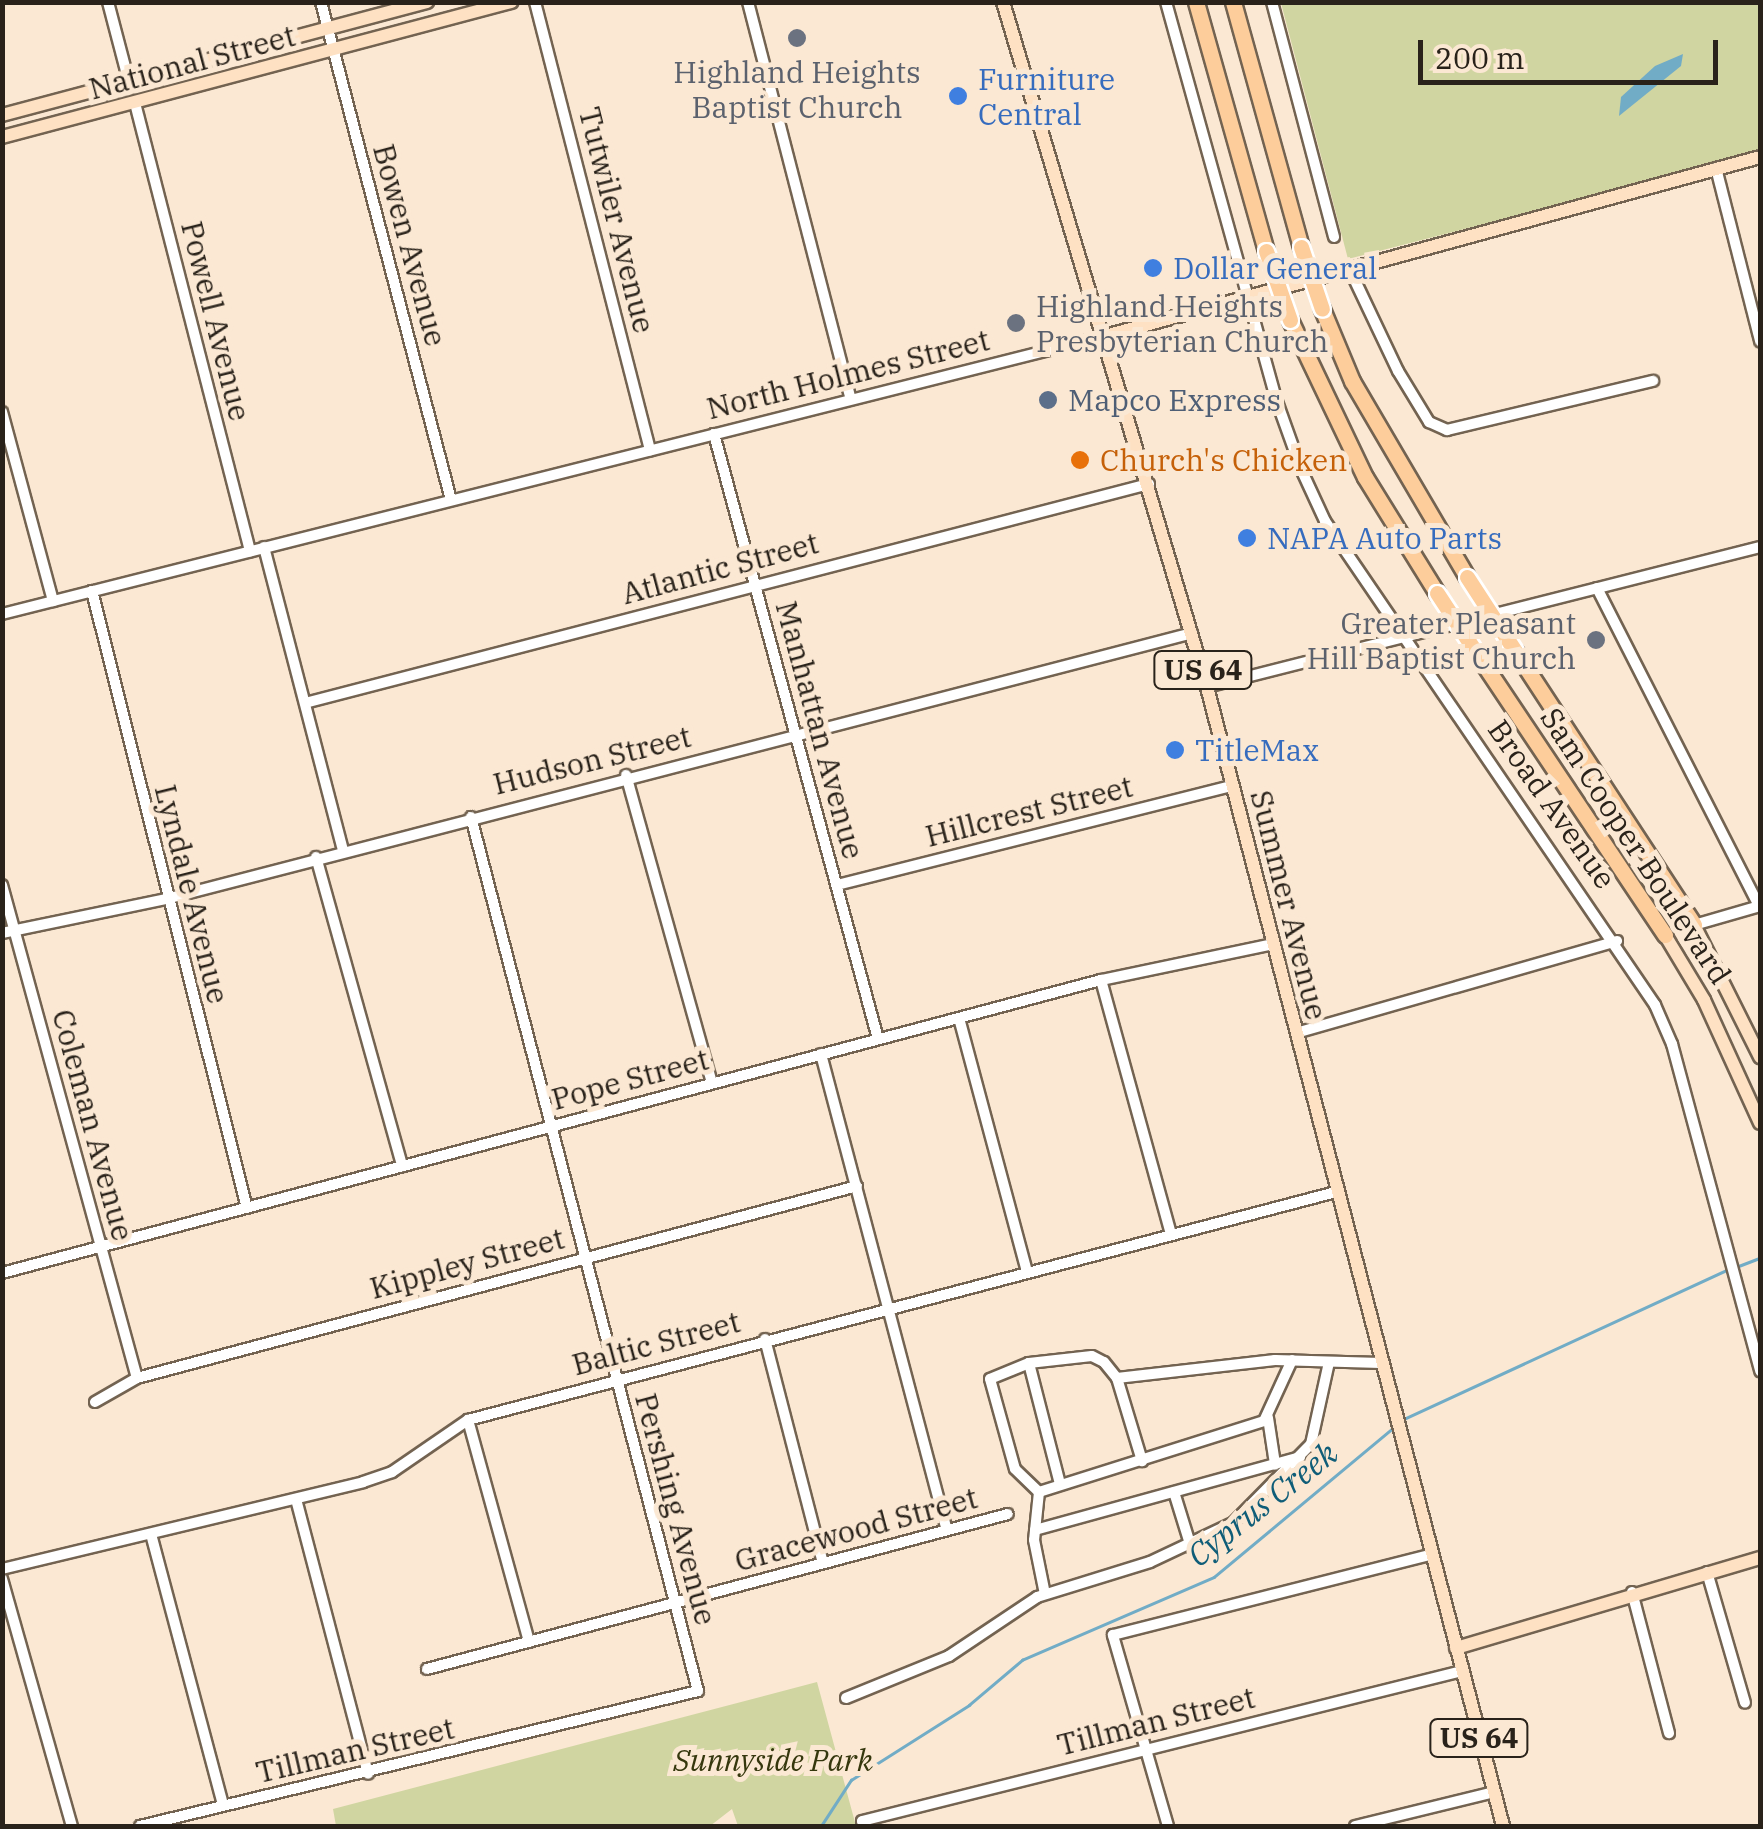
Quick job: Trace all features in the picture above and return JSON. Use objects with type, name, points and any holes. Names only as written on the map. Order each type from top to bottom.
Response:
[{"type":"highway","name":"Sam Cooper Boulevard","points":[[1194,2],[1266,251],[1290,320],[1365,477],[1437,593],[1665,935]]},
{"type":"highway","name":"Sam Cooper Boulevard","points":[[1233,2],[1301,247],[1322,308],[1375,424],[1468,576],[1694,926]]},
{"type":"main road","name":"National Street","points":[[2,115],[427,2]]},
{"type":"main road","name":"National Street","points":[[2,137],[511,2]]},
{"type":"main road","name":"Summer Avenue","points":[[1003,2],[1150,484],[1207,686],[1390,1404],[1503,1826]]},
{"type":"main road","name":"North Holmes Street","points":[[1105,336],[1760,157]]},
{"type":"main road","name":"Sam Cooper Boulevard","points":[[1694,926],[1760,1057]]},
{"type":"main road","name":"Sam Cooper Boulevard","points":[[1665,935],[1704,1000],[1760,1123]]},
{"type":"main road","points":[[1456,1648],[1632,1592],[1760,1558]]},
{"type":"street","points":[[108,2],[129,82]]},
{"type":"street","name":"Bowen Avenue","points":[[320,2],[450,500]]},
{"type":"street","name":"Tutwiler Avenue","points":[[535,2],[650,450]]},
{"type":"street","points":[[748,2],[851,399]]},
{"type":"street","name":"Broad Avenue","points":[[1166,2],[1276,399],[1317,503],[1404,637],[1617,941],[1672,1044],[1760,1371]]},
{"type":"street","points":[[1272,2],[1334,237]]},
{"type":"street","name":"Powell Avenue","points":[[135,103],[250,551]]},
{"type":"street","points":[[1716,168],[1760,341]]},
{"type":"street","points":[[1350,270],[1398,371],[1430,422],[1447,430],[1652,381]]},
{"type":"street","name":"North Holmes Street","points":[[2,614],[1105,336]]},
{"type":"street","points":[[2,412],[54,601]]},
{"type":"street","name":"Manhattan Avenue","points":[[714,434],[878,1039]]},
{"type":"street","name":"Atlantic Street","points":[[305,703],[1150,484]]},
{"type":"street","points":[[264,547],[343,850]]},
{"type":"street","points":[[1207,686],[1760,547]]},
{"type":"street","points":[[1598,588],[1760,906],[1694,926]]},
{"type":"street","name":"Lyndale Avenue","points":[[92,590],[166,899],[247,1208]]},
{"type":"street","name":"Hudson Street","points":[[8,932],[166,899],[626,775],[796,737],[1192,633]]},
{"type":"street","points":[[626,775],[712,1083]]},
{"type":"street","name":"Hillcrest Street","points":[[837,885],[1232,786]]},
{"type":"street","name":"Pershing Avenue","points":[[471,817],[556,1125],[616,1380],[698,1691]]},
{"type":"street","points":[[316,858],[402,1166]]},
{"type":"street","name":"Coleman Avenue","points":[[2,884],[8,932],[137,1378]]},
{"type":"street","points":[[1296,1033],[1617,941]]},
{"type":"street","name":"Pope Street","points":[[2,1273],[1101,980],[1273,944]]},
{"type":"street","points":[[1101,980],[1171,1235]]},
{"type":"street","points":[[959,1018],[1027,1272]]},
{"type":"street","points":[[822,1054],[947,1530]]},
{"type":"street","name":"Kippley Street","points":[[95,1402],[137,1378],[857,1186]]},
{"type":"street","name":"Baltic Street","points":[[2,1569],[296,1500],[392,1472],[468,1420],[764,1339],[1336,1192]]},
{"type":"street","points":[[764,1339],[822,1563]]},
{"type":"street","points":[[1039,1492],[1015,1469],[990,1379],[1029,1364],[1092,1356],[1117,1378],[1142,1461]]},
{"type":"street","points":[[1117,1378],[1292,1360],[1381,1363]]},
{"type":"street","points":[[1275,1464],[1268,1418],[1292,1360]]},
{"type":"street","points":[[846,1698],[948,1656],[1045,1594],[1191,1546],[1233,1524],[1300,1457],[1320,1424],[1329,1362]]},
{"type":"street","points":[[1029,1364],[1060,1484]]},
{"type":"street","points":[[1039,1492],[1268,1418]]},
{"type":"street","points":[[468,1420],[529,1642]]},
{"type":"street","points":[[1035,1530],[1300,1457]]},
{"type":"street","points":[[1039,1492],[1035,1530],[1045,1594]]},
{"type":"street","points":[[1174,1492],[1191,1546]]},
{"type":"street","points":[[296,1500],[368,1774]]},
{"type":"street","name":"Gracewood Street","points":[[427,1669],[1008,1514]]},
{"type":"street","points":[[151,1534],[223,1805]]},
{"type":"street","points":[[1168,1826],[1113,1635],[1430,1555]]},
{"type":"street","points":[[1708,1572],[1744,1704]]},
{"type":"street","points":[[2,1579],[72,1826]]},
{"type":"street","points":[[1632,1592],[1669,1732]]},
{"type":"street","name":"Tillman Street","points":[[863,1824],[1462,1671]]},
{"type":"street","name":"Tillman Street","points":[[140,1826],[368,1774],[698,1691]]},
{"type":"street","points":[[1355,1826],[1494,1792]]},
{"type":"green space","points":[[1281,3],[1760,3],[1760,153],[1348,259]]},
{"type":"green space","name":"Sunnyside Park","points":[[817,1682],[856,1826],[738,1826],[732,1809],[710,1826],[336,1826],[333,1809]]},
{"type":"water","points":[[1683,54],[1681,66],[1619,116],[1621,97],[1655,66]]},
{"type":"waterway","name":"Cyprus Creek","points":[[1736,1267],[1760,1258]]},
{"type":"waterway","name":"Cyprus Creek","points":[[1404,1419],[1728,1269]]},
{"type":"waterway","name":"Cyprus Creek","points":[[821,1826],[851,1780],[969,1705],[1022,1660],[1214,1577],[1394,1427]]},
{"type":"place","name":"Highland Heights Baptist Church","points":[[797,38]]},
{"type":"place","name":"Furniture Central","points":[[958,96]]},
{"type":"place","name":"Dollar General","points":[[1153,268]]},
{"type":"place","name":"Highland Heights Presbyterian Church","points":[[1016,323]]},
{"type":"place","name":"Mapco Express","points":[[1048,400]]},
{"type":"place","name":"Church's Chicken","points":[[1080,460]]},
{"type":"place","name":"NAPA Auto Parts","points":[[1247,538]]},
{"type":"place","name":"Greater Pleasant Hill Baptist Church","points":[[1596,640]]},
{"type":"place","name":"TitleMax","points":[[1175,750]]}]
